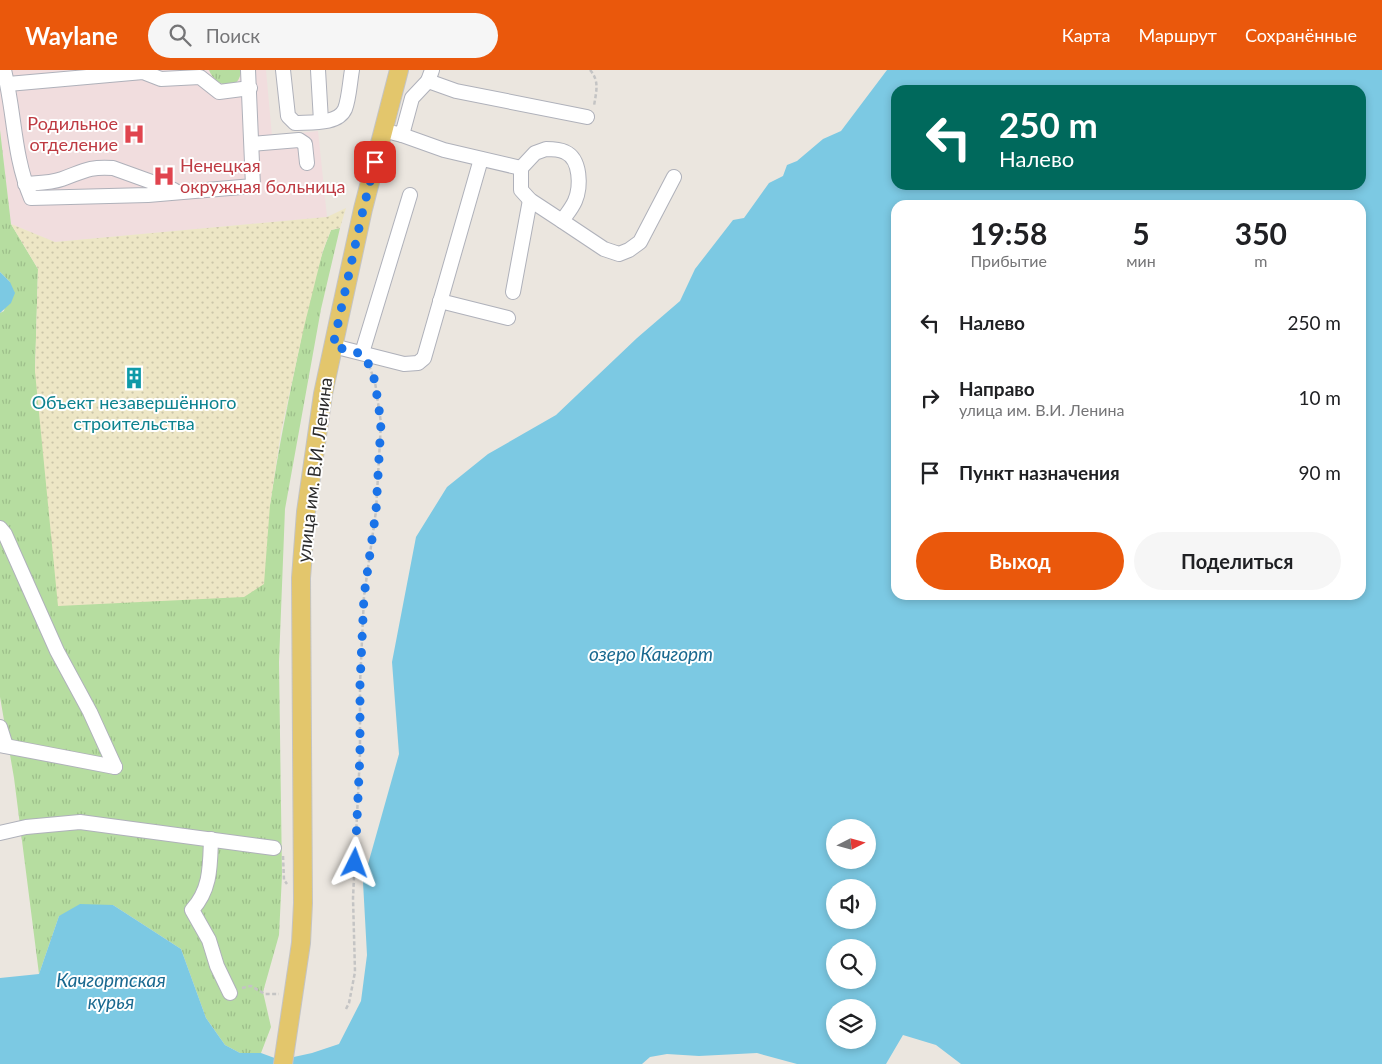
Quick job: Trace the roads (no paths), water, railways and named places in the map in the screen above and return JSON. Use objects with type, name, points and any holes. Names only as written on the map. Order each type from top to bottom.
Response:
[{"type":"main road","name":"улица им. В.И. Ленина","points":[[284,1064],[288,995],[301,943],[303,903],[301,578],[307,502],[323,394],[333,346],[363,210],[399,70]]},
{"type":"lane","points":[[4,70],[8,84],[18,159],[31,198],[148,195],[253,186],[248,70]]},
{"type":"lane","points":[[284,70],[288,116],[295,123],[329,120],[339,116],[345,109],[352,70]]},
{"type":"lane","points":[[318,70],[321,121]]},
{"type":"lane","points":[[8,84],[143,72],[161,79],[200,77],[219,92],[250,88]]},
{"type":"lane","points":[[402,135],[412,98],[430,76],[456,91],[587,118]]},
{"type":"lane","points":[[383,131],[402,135],[444,150],[521,168]]},
{"type":"lane","points":[[252,144],[299,140],[305,144],[307,163]]},
{"type":"lane","points":[[562,221],[575,201],[579,186],[577,168],[567,152],[558,149],[535,153],[521,168],[521,190],[530,200],[604,249],[619,254],[640,242],[674,177]]},
{"type":"lane","points":[[333,346],[404,364],[418,363],[424,358],[481,158]]},
{"type":"lane","points":[[25,184],[60,180],[79,171],[103,167],[113,168],[179,192]]},
{"type":"lane","points":[[362,354],[410,195]]},
{"type":"lane","points":[[513,292],[530,200]]},
{"type":"lane","points":[[440,301],[508,318]]},
{"type":"lane","points":[[0,528],[5,534],[57,651],[90,712],[116,767],[3,746],[0,726]]},
{"type":"lane","points":[[0,833],[80,822],[274,848]]},
{"type":"lane","points":[[211,839],[209,876],[201,900],[192,910],[209,940],[217,966],[230,993]]},
{"type":"water","name":"озеро Качгорт","points":[[887,70],[1382,70],[1382,1064],[961,1064],[936,1045],[903,1035],[886,1064],[797,1064],[757,1053],[699,1056],[667,1054],[650,1057],[642,1064],[0,1064],[0,978],[39,974],[59,916],[80,904],[113,905],[181,949],[206,1018],[225,1045],[240,1053],[261,1053],[280,1060],[312,1053],[339,1044],[361,1001],[367,955],[363,882],[399,754],[392,662],[416,537],[447,487],[488,454],[556,415],[637,338],[680,301],[695,269],[733,220],[744,218],[769,183],[783,176],[787,165],[797,161],[823,139],[841,131]]},
{"type":"water","points":[[0,272],[10,282],[15,293],[11,303],[0,313]]},
{"type":"place","name":"Родильное отделение","points":[[134,134]]},
{"type":"place","name":"Ненецкая окружная больница","points":[[164,176]]},
{"type":"place","name":"Объект незавершённого строительства","points":[[134,378]]},
{"type":"water label","name":"Качгортская курья","points":[[111,991]]}]
